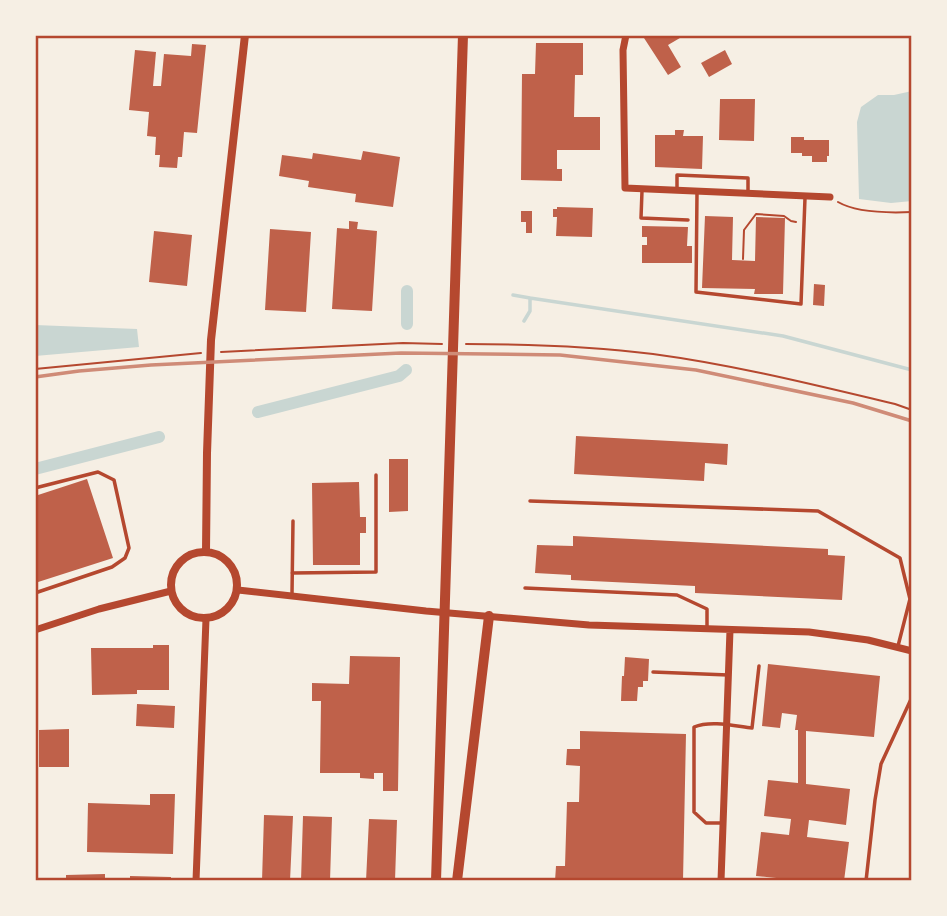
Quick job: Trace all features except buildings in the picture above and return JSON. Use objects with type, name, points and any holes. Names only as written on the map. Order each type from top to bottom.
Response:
[{"type":"main road","points":[[436,881],[463,35]]},
{"type":"main road","points":[[457,881],[489,616]]},
{"type":"street","points":[[206,552],[211,340],[246,35]]},
{"type":"street","points":[[626,35],[623,50],[625,188],[830,197]]},
{"type":"street","points":[[206,552],[227,560],[234,569],[238,590],[227,610],[218,616],[197,618],[188,615],[174,600],[171,581],[179,563],[196,553],[206,552]]},
{"type":"street","points":[[238,590],[589,625],[809,632],[868,640],[912,651]]},
{"type":"street","points":[[35,630],[171,591]]},
{"type":"street","points":[[196,881],[206,619]]},
{"type":"street","points":[[721,881],[730,630]]},
{"type":"lane","points":[[677,190],[677,175],[748,178],[748,193]]},
{"type":"lane","points":[[642,188],[641,218],[688,220]]},
{"type":"lane","points":[[697,191],[696,292],[802,304],[805,195]]},
{"type":"lane","points":[[35,488],[98,472],[114,480],[129,548],[125,558],[112,568],[35,593]]},
{"type":"lane","points":[[292,573],[376,572],[376,475]]},
{"type":"lane","points":[[530,501],[818,511],[900,558],[910,599],[898,648]]},
{"type":"lane","points":[[292,596],[293,521]]},
{"type":"lane","points":[[525,588],[677,595],[707,609],[707,629]]},
{"type":"lane","points":[[723,823],[706,823],[694,812],[694,727],[726,725],[752,728],[759,666]]},
{"type":"lane","points":[[653,672],[728,675]]},
{"type":"lane","points":[[866,881],[881,764],[912,697]]},
{"type":"lane","points":[[721,881],[730,881]]},
{"type":"path","points":[[830,197],[844,205],[867,210],[912,212]]},
{"type":"path","points":[[743,259],[744,230],[756,214],[784,216],[791,222],[804,222]]},
{"type":"path","points":[[403,343],[441,344]]},
{"type":"path","points":[[466,344],[534,344],[653,354],[781,376],[912,410]]},
{"type":"shaded area","points":[[912,91],[912,201],[891,203],[859,199],[857,122],[861,107],[878,95]]},
{"type":"shaded area","points":[[35,325],[137,329],[139,347],[35,356]]},
{"type":"waterway","points":[[407,291],[407,324]]},
{"type":"waterway","points":[[513,295],[530,298],[530,311],[524,321]]},
{"type":"waterway","points":[[530,298],[783,336],[912,370]]},
{"type":"waterway","points":[[258,412],[399,376],[406,370]]},
{"type":"waterway","points":[[35,469],[159,437]]},
{"type":"railway","points":[[35,377],[151,365],[401,353],[560,355],[696,370],[853,403],[912,421]]}]
